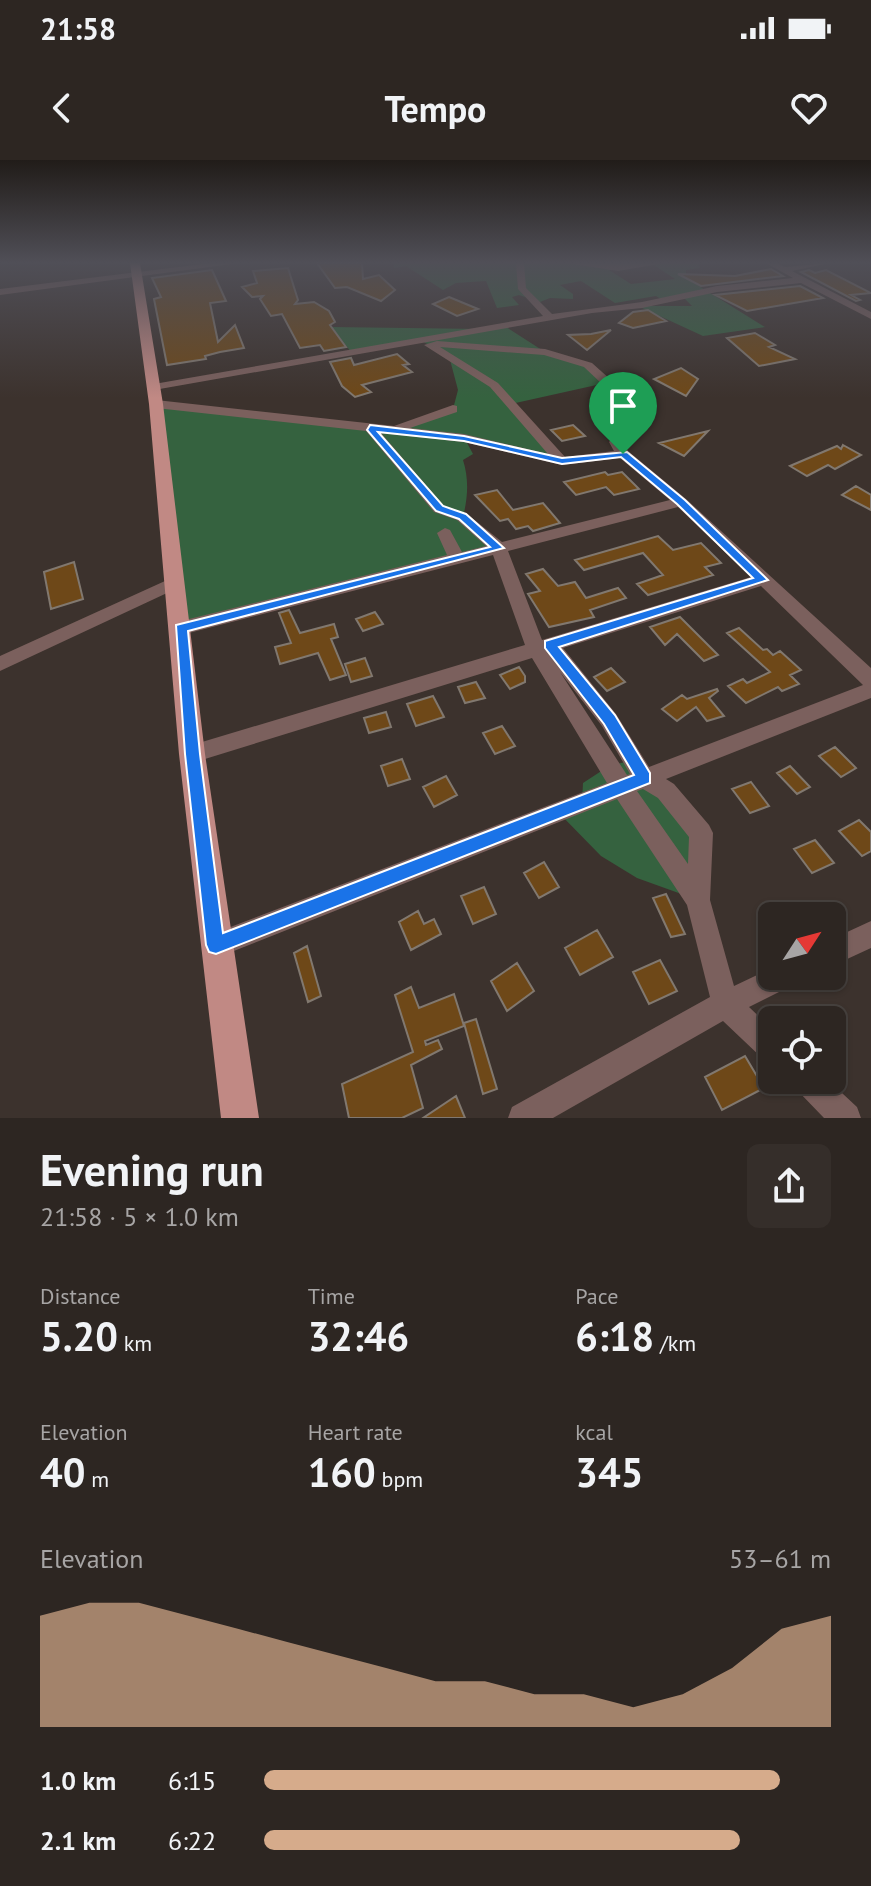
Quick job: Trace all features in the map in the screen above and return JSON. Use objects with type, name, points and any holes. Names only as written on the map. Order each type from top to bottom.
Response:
[{"type":"main road","points":[[142,308],[155,395],[192,754],[240,1118]]},
{"type":"street","points":[[540,308],[549,317]]},
{"type":"street","points":[[155,395],[420,340],[621,308]]},
{"type":"street","points":[[857,309],[871,308]]},
{"type":"street","points":[[857,309],[871,316]]},
{"type":"street","points":[[420,340],[545,352],[588,365],[643,414],[643,419],[618,435],[615,442],[623,454],[681,502],[871,680]]},
{"type":"street","points":[[420,340],[494,385],[562,461]]},
{"type":"street","points":[[155,395],[370,428],[464,438],[562,461],[623,454]]},
{"type":"street","points":[[395,431],[453,409]]},
{"type":"street","points":[[370,428],[439,509],[462,517],[499,548],[543,647],[622,787],[698,900]]},
{"type":"street","points":[[181,628],[681,502]]},
{"type":"street","points":[[445,533],[457,559]]},
{"type":"street","points":[[192,754],[762,580]]},
{"type":"street","points":[[0,664],[176,582]]},
{"type":"street","points":[[543,647],[609,720],[644,778],[666,791],[701,833],[698,900],[725,1004],[758,1035]]},
{"type":"street","points":[[216,945],[871,690]]},
{"type":"street","points":[[846,946],[871,934]]},
{"type":"street","points":[[523,1118],[758,988]]},
{"type":"street","points":[[821,1094],[846,1118]]},
{"type":"green space","points":[[642,308],[734,308],[765,327],[703,336]]},
{"type":"green space","points":[[503,325],[545,352],[588,365],[610,382],[511,404],[562,461],[465,439],[473,454],[463,460],[467,488],[463,517],[499,548],[181,628],[156,404],[394,431],[453,409],[458,390],[449,356],[420,340],[351,352],[332,327],[483,329]]},
{"type":"green space","points":[[633,760],[701,833],[698,900],[637,878],[601,856],[558,812],[582,802],[583,783],[609,766]]},
{"type":"building","points":[[156,308],[211,308],[218,342],[235,325],[244,348],[205,356],[206,359],[167,365]]},
{"type":"building","points":[[266,308],[324,308],[329,311],[335,322],[330,325],[346,347],[324,351],[320,345],[300,348],[282,314],[271,316]]},
{"type":"building","points":[[440,308],[478,309],[457,316]]},
{"type":"building","points":[[740,308],[766,308],[747,311]]},
{"type":"building","points":[[648,310],[666,321],[633,328],[619,323],[633,312]]},
{"type":"building","points":[[611,330],[587,350],[568,335],[591,334]]},
{"type":"building","points":[[755,333],[775,345],[769,347],[795,359],[759,366],[727,338]]},
{"type":"building","points":[[397,354],[409,364],[403,365],[412,372],[362,385],[371,392],[355,397],[342,386],[330,362],[351,358],[354,365]]},
{"type":"building","points":[[681,368],[698,379],[686,396],[654,379]]},
{"type":"building","points":[[573,425],[585,436],[562,441],[551,430]]},
{"type":"building","points":[[708,431],[684,456],[659,443]]},
{"type":"building","points":[[843,445],[861,455],[835,469],[828,465],[807,476],[790,466],[837,446],[841,449]]},
{"type":"building","points":[[605,472],[608,475],[622,472],[639,489],[614,495],[606,487],[576,495],[564,482]]},
{"type":"building","points":[[856,486],[871,495],[871,510],[842,495]]},
{"type":"building","points":[[497,490],[513,510],[543,503],[560,523],[533,531],[528,526],[516,529],[508,519],[500,521],[475,495]]},
{"type":"building","points":[[658,536],[673,550],[701,543],[721,563],[705,567],[713,575],[648,595],[637,584],[663,575],[643,553],[584,570],[575,560]]},
{"type":"building","points":[[74,562],[83,599],[51,609],[44,572]]},
{"type":"building","points":[[543,569],[558,586],[575,582],[586,598],[618,588],[626,598],[590,610],[594,617],[549,627],[528,594],[540,591],[526,574]]},
{"type":"building","points":[[289,610],[300,633],[334,624],[338,637],[331,639],[346,675],[330,680],[318,653],[280,664],[275,647],[291,643],[279,613]]},
{"type":"building","points":[[375,612],[383,624],[363,631],[356,619]]},
{"type":"building","points":[[680,617],[718,655],[704,661],[677,634],[665,645],[650,627]]},
{"type":"building","points":[[739,628],[763,650],[767,649],[773,655],[780,651],[801,670],[790,675],[799,684],[782,691],[778,687],[746,703],[728,686],[743,679],[747,683],[770,672],[727,633]]},
{"type":"building","points":[[365,658],[372,676],[351,682],[345,664]]},
{"type":"building","points":[[519,667],[525,682],[510,689],[500,675]]},
{"type":"building","points":[[611,668],[625,682],[607,691],[594,677]]},
{"type":"building","points":[[476,682],[485,698],[465,703],[458,687]]},
{"type":"building","points":[[717,689],[709,698],[724,716],[707,721],[696,707],[677,721],[662,709],[682,695],[687,699]]},
{"type":"building","points":[[433,696],[444,717],[416,726],[407,704]]},
{"type":"building","points":[[386,712],[391,727],[369,733],[364,718]]},
{"type":"building","points":[[502,726],[515,746],[495,754],[483,733]]},
{"type":"building","points":[[835,747],[856,768],[841,777],[819,756]]},
{"type":"building","points":[[402,759],[410,779],[388,786],[381,766]]},
{"type":"building","points":[[790,766],[810,787],[797,794],[777,773]]},
{"type":"building","points":[[446,776],[457,795],[434,807],[423,787]]},
{"type":"building","points":[[751,782],[769,806],[750,813],[732,789]]},
{"type":"building","points":[[859,820],[871,832],[871,851],[862,856],[839,831]]},
{"type":"building","points":[[815,840],[834,863],[812,873],[794,849]]},
{"type":"building","points":[[544,862],[559,887],[539,898],[524,873]]},
{"type":"building","points":[[484,887],[496,914],[473,924],[461,896]]},
{"type":"building","points":[[666,894],[685,934],[671,937],[653,898]]},
{"type":"building","points":[[418,911],[424,924],[434,919],[441,934],[411,950],[399,922]]},
{"type":"building","points":[[597,930],[613,957],[580,975],[565,948]]},
{"type":"building","points":[[307,946],[321,996],[308,1002],[294,953]]},
{"type":"building","points":[[660,960],[677,991],[649,1004],[633,972]]},
{"type":"building","points":[[517,963],[534,991],[507,1011],[491,981]]},
{"type":"building","points":[[411,987],[419,1008],[454,994],[464,1026],[425,1041],[426,1045],[438,1040],[442,1049],[411,1065],[423,1108],[402,1118],[349,1118],[342,1084],[413,1052],[395,995]]},
{"type":"building","points":[[476,1019],[497,1089],[483,1094],[464,1023]]},
{"type":"building","points":[[745,1056],[758,1078],[758,1091],[722,1110],[705,1077]]},
{"type":"building","points":[[456,1096],[465,1118],[423,1118]]},
{"type":"route","points":[[370,428],[464,438],[562,461],[623,454],[681,502],[762,580],[550,645],[609,720],[644,778],[216,945],[192,754],[181,628],[499,548],[462,517],[439,509],[370,428]]}]
